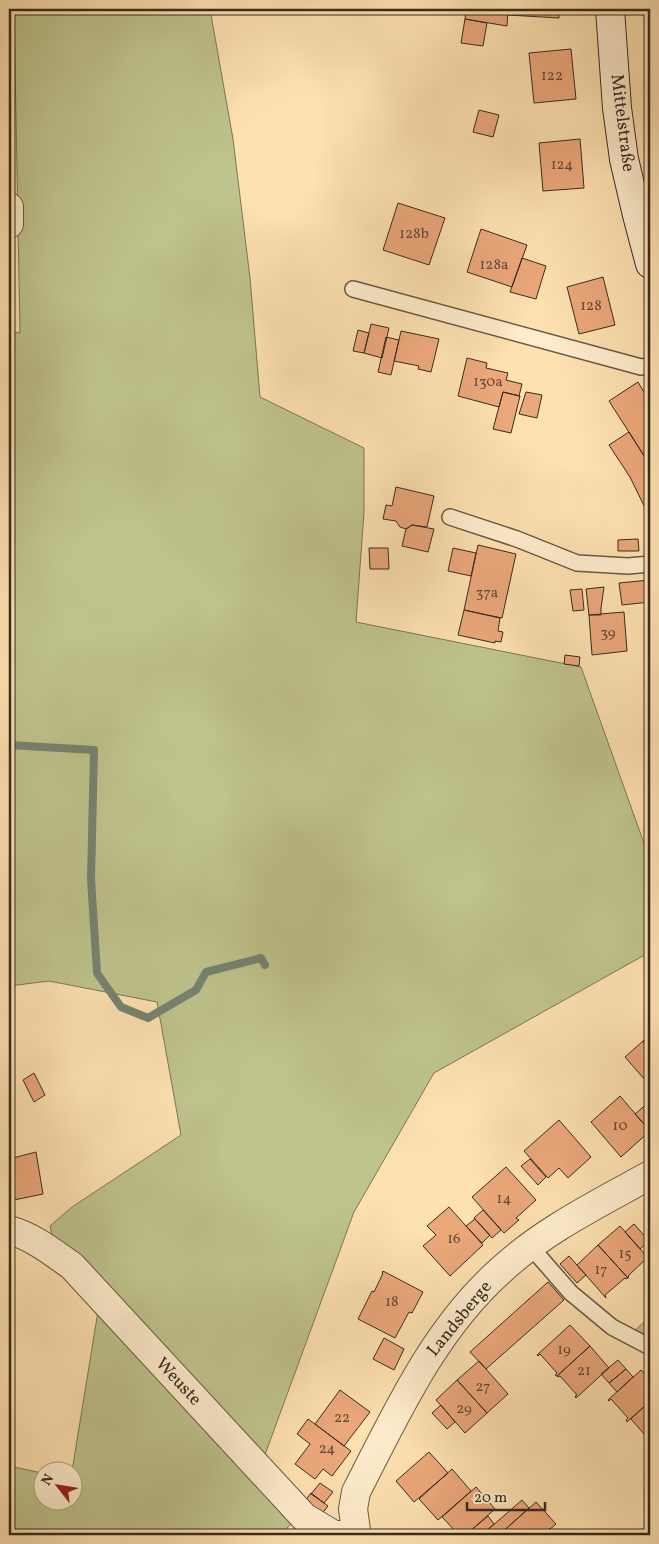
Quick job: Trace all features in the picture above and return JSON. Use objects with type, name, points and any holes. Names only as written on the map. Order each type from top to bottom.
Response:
[{"type":"street","name":"Mittelstraße","points":[[610,9],[617,108],[624,159],[650,264]]},
{"type":"street","points":[[9,207],[9,224]]},
{"type":"street","name":"Landsberge","points":[[353,1534],[353,1509],[356,1492],[415,1379],[441,1338],[466,1305],[500,1271],[530,1246],[568,1220],[650,1175]]},
{"type":"street","name":"Weuste","points":[[9,1230],[43,1246],[72,1266],[304,1517],[334,1535],[353,1534]]},
{"type":"lane","points":[[353,288],[641,367],[650,366]]},
{"type":"lane","points":[[450,517],[517,538],[577,563],[628,566],[650,564]]},
{"type":"lane","points":[[530,1246],[571,1293],[612,1327],[650,1347]]},
{"type":"green space","points":[[14,9],[210,9],[233,139],[250,278],[260,397],[364,448],[364,512],[356,622],[581,667],[650,860],[650,952],[434,1073],[354,1212],[263,1460],[54,1244],[50,1226],[72,1207],[181,1135],[157,1002],[49,981],[9,986],[9,331],[20,333]]},
{"type":"green space","points":[[99,1305],[296,1518],[281,1535],[9,1535],[9,1466],[32,1471],[32,1512],[82,1512],[82,1462],[73,1462]]},
{"type":"green space","points":[[650,1317],[650,1342],[633,1332]]},
{"type":"building","points":[[466,9],[508,9],[507,26],[465,19]]},
{"type":"building","points":[[508,9],[559,9],[559,18],[508,15]]},
{"type":"building","points":[[465,19],[487,23],[483,46],[461,43]]},
{"type":"building","points":[[571,49],[576,99],[534,103],[529,53]]},
{"type":"building","points":[[479,110],[499,115],[493,137],[473,132]]},
{"type":"building","points":[[580,139],[584,188],[543,191],[539,143]]},
{"type":"building","points":[[398,203],[445,218],[429,265],[383,250]]},
{"type":"building","points":[[481,229],[527,245],[512,287],[467,272]]},
{"type":"building","points":[[522,258],[546,266],[536,299],[510,292]]},
{"type":"building","points":[[603,277],[615,325],[579,334],[567,287]]},
{"type":"building","points":[[371,324],[389,328],[382,358],[364,353]]},
{"type":"building","points":[[358,330],[369,333],[364,353],[353,351]]},
{"type":"building","points":[[401,331],[439,339],[431,372],[418,369],[419,366],[394,361]]},
{"type":"building","points":[[386,337],[399,340],[391,375],[378,372]]},
{"type":"building","points":[[467,358],[487,363],[486,368],[508,373],[506,380],[522,384],[519,396],[503,392],[499,407],[458,396]]},
{"type":"building","points":[[638,382],[650,402],[650,461],[648,462],[609,401]]},
{"type":"building","points":[[503,392],[520,396],[511,433],[493,429]]},
{"type":"building","points":[[526,392],[542,395],[537,418],[519,414]]},
{"type":"building","points":[[629,432],[648,462],[650,461],[650,518],[630,477],[609,445]]},
{"type":"building","points":[[396,487],[434,496],[427,527],[412,525],[406,529],[400,527],[396,521],[383,519],[386,505],[392,506]]},
{"type":"building","points":[[412,525],[434,529],[428,552],[402,546],[406,529]]},
{"type":"building","points":[[638,539],[639,551],[618,551],[618,540]]},
{"type":"building","points":[[478,545],[516,554],[502,618],[464,610]]},
{"type":"building","points":[[369,548],[388,548],[389,569],[370,569]]},
{"type":"building","points":[[453,548],[476,553],[471,576],[448,571]]},
{"type":"building","points":[[650,580],[650,602],[622,605],[619,583]]},
{"type":"building","points":[[604,587],[601,615],[589,615],[586,589]]},
{"type":"building","points":[[582,589],[584,610],[573,611],[570,590]]},
{"type":"building","points":[[464,610],[500,618],[498,631],[503,632],[501,642],[495,641],[495,643],[458,635]]},
{"type":"building","points":[[624,612],[627,651],[592,655],[589,615]]},
{"type":"building","points":[[565,655],[580,657],[579,666],[564,664]]},
{"type":"building","points":[[650,826],[650,847],[644,829]]},
{"type":"building","points":[[650,1034],[650,1050],[643,1041]]},
{"type":"building","points":[[643,1041],[650,1050],[650,1078],[646,1081],[625,1057]]},
{"type":"building","points":[[34,1073],[45,1095],[34,1102],[23,1080]]},
{"type":"building","points":[[620,1096],[650,1131],[621,1157],[591,1122]]},
{"type":"building","points":[[650,1103],[650,1131],[635,1114]]},
{"type":"building","points":[[559,1120],[591,1157],[568,1178],[559,1168],[548,1178],[524,1151]]},
{"type":"building","points":[[36,1152],[43,1194],[9,1201],[9,1159]]},
{"type":"building","points":[[530,1159],[546,1177],[538,1185],[521,1166]]},
{"type":"building","points":[[506,1167],[536,1200],[516,1218],[519,1220],[504,1233],[472,1197]]},
{"type":"building","points":[[449,1207],[483,1245],[450,1276],[423,1246],[436,1235],[427,1226]]},
{"type":"building","points":[[483,1210],[501,1230],[492,1238],[474,1218]]},
{"type":"building","points":[[475,1219],[490,1235],[482,1243],[466,1226]]},
{"type":"building","points":[[634,1224],[649,1241],[640,1249],[625,1232]]},
{"type":"building","points":[[620,1226],[649,1259],[647,1258],[628,1278],[598,1245]]},
{"type":"building","points":[[598,1245],[628,1278],[625,1278],[605,1295],[606,1298],[577,1265]]},
{"type":"building","points":[[569,1256],[586,1275],[577,1283],[560,1264]]},
{"type":"building","points":[[383,1271],[423,1292],[412,1313],[409,1312],[395,1338],[358,1319],[372,1291],[374,1292]]},
{"type":"building","points":[[548,1282],[564,1300],[486,1369],[470,1352]]},
{"type":"building","points":[[570,1325],[590,1346],[557,1376],[555,1375],[557,1373],[540,1354],[537,1355]]},
{"type":"building","points":[[384,1338],[404,1349],[394,1370],[373,1359]]},
{"type":"building","points":[[590,1346],[609,1368],[576,1398],[575,1396],[577,1395],[560,1376],[557,1376]]},
{"type":"building","points":[[618,1360],[626,1369],[609,1383],[601,1374]]},
{"type":"building","points":[[479,1361],[508,1394],[487,1413],[457,1380]]},
{"type":"building","points":[[626,1369],[633,1377],[617,1392],[609,1383]]},
{"type":"building","points":[[641,1370],[650,1380],[650,1401],[627,1422],[628,1418],[611,1399],[608,1400]]},
{"type":"building","points":[[457,1380],[487,1413],[465,1433],[436,1400]]},
{"type":"building","points":[[340,1390],[370,1412],[344,1446],[315,1424]]},
{"type":"building","points":[[650,1401],[650,1431],[645,1435],[631,1419]]},
{"type":"building","points":[[441,1405],[455,1422],[447,1429],[432,1413]]},
{"type":"building","points":[[308,1419],[351,1451],[332,1476],[323,1469],[315,1479],[295,1464],[310,1444],[297,1434]]},
{"type":"building","points":[[429,1452],[448,1473],[414,1502],[396,1481]]},
{"type":"building","points":[[452,1469],[471,1491],[438,1520],[419,1499]]},
{"type":"building","points":[[320,1483],[333,1492],[324,1503],[311,1494]]},
{"type":"building","points":[[476,1487],[495,1509],[466,1535],[459,1535],[442,1517]]},
{"type":"building","points":[[311,1493],[328,1506],[321,1515],[304,1502]]},
{"type":"building","points":[[522,1500],[529,1508],[499,1535],[486,1535],[484,1533]]},
{"type":"building","points":[[536,1502],[556,1524],[543,1535],[499,1535]]},
{"type":"building","points":[[488,1516],[494,1524],[482,1535],[473,1535],[470,1531]]},
{"type":"building","points":[[550,1528],[557,1535],[543,1535]]},
{"type":"waterway","points":[[9,745],[94,750],[91,879],[97,973],[121,1007],[148,1018],[196,990],[206,972],[261,958],[265,965]]}]
